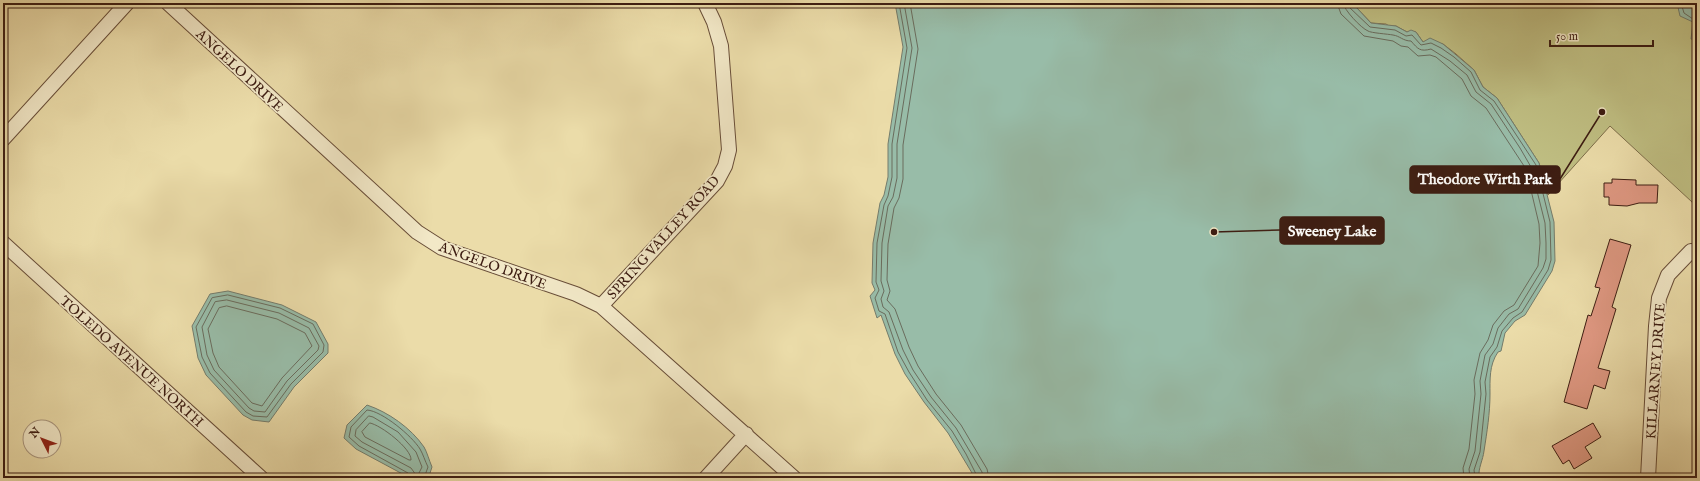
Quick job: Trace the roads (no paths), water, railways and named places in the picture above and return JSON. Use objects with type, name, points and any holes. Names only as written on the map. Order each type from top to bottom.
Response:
[{"type":"street","points":[[3,139],[127,3]]},
{"type":"street","name":"ANGELO DRIVE","points":[[168,3],[417,232],[430,242],[442,248],[576,294],[601,306],[794,478]]},
{"type":"street","name":"SPRING VALLEY ROAD","points":[[601,306],[717,181],[725,166],[729,150],[721,46],[714,22],[705,3]]},
{"type":"street","name":"TOLEDO AVENUE NORTH","points":[[3,243],[261,478]]},
{"type":"street","name":"KILLARNEY DRIVE","points":[[1648,478],[1656,326],[1659,298],[1668,275],[1691,251]]},
{"type":"street","points":[[706,478],[746,434]]},
{"type":"water","points":[[895,3],[1347,3],[1355,6],[1371,23],[1396,26],[1407,32],[1411,30],[1416,32],[1423,42],[1430,38],[1443,44],[1474,70],[1483,87],[1497,98],[1539,163],[1554,222],[1555,261],[1552,271],[1525,315],[1515,321],[1505,333],[1501,351],[1498,352],[1493,362],[1490,378],[1488,422],[1479,478],[975,478],[948,433],[905,374],[895,354],[881,315],[877,318],[870,296],[875,290],[872,283],[873,243],[880,203],[884,195],[888,177],[888,144],[903,47]]},
{"type":"water","points":[[1677,3],[1697,3],[1697,40],[1691,39],[1693,22],[1680,16]]},
{"type":"water","points":[[228,291],[282,305],[316,322],[328,344],[328,353],[294,387],[269,422],[252,420],[243,415],[206,375],[198,358],[192,326],[210,294]]},
{"type":"water","points":[[367,405],[391,416],[413,433],[425,449],[432,467],[429,476],[426,478],[410,478],[356,449],[344,438],[347,425]]},
{"type":"place","name":"Theodore Wirth Park","points":[[1602,112]]},
{"type":"place","name":"Sweeney Lake","points":[[1214,232]]}]
